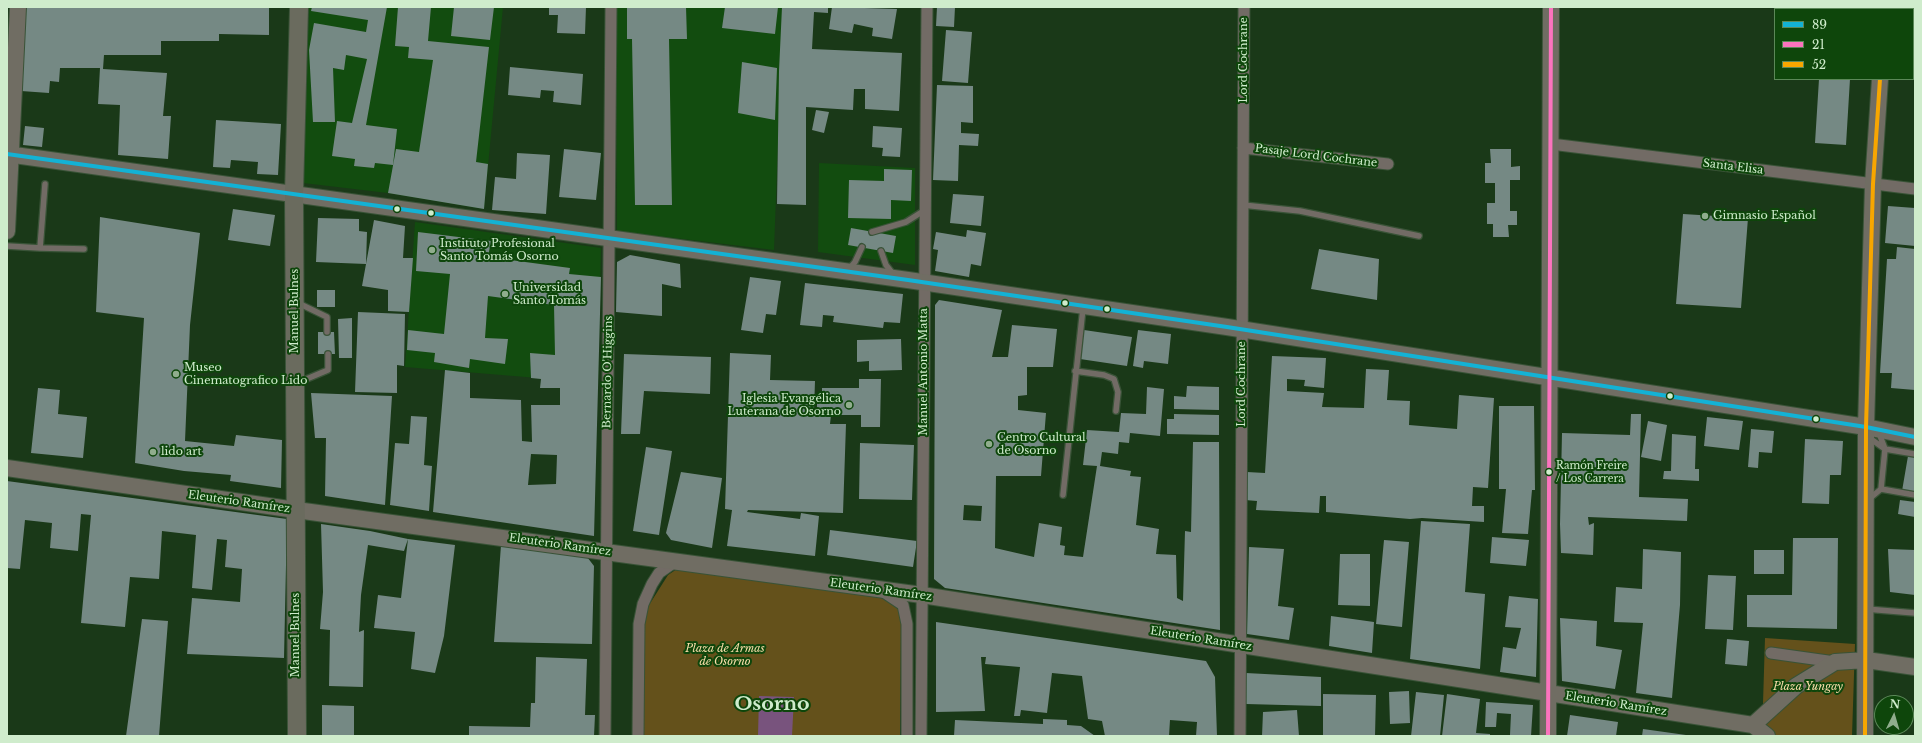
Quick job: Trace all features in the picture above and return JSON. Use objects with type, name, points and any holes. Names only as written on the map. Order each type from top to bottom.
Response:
[{"type":"main road","points":[[7,230],[12,26],[18,7]]},
{"type":"main road","name":"Manuel Bulnes","points":[[297,736],[294,193],[299,7]]},
{"type":"main road","points":[[1548,736],[1548,377],[1551,7]]},
{"type":"main road","points":[[1865,736],[1866,502],[1870,431],[1873,184],[1880,80]]},
{"type":"main road","points":[[9,154],[925,282],[1242,329],[1548,377],[1870,431],[1915,437]]},
{"type":"main road","name":"Eleuterio Ramírez","points":[[7,468],[296,510],[922,595],[1754,725]]},
{"type":"main road","points":[[1768,736],[1754,725],[1796,686],[1835,662],[1866,660],[1915,667]]},
{"type":"street","name":"Bernardo O'Higgins","points":[[605,736],[611,7]]},
{"type":"street","name":"Manuel Antonio Matta","points":[[921,736],[927,7]]},
{"type":"street","name":"Lord Cochrane","points":[[1240,736],[1244,7]]},
{"type":"street","name":"Santa Elisa","points":[[1551,144],[1915,189]]},
{"type":"street","name":"Pasaje Lord Cochrane","points":[[1243,148],[1388,164]]},
{"type":"street","points":[[638,736],[639,624],[643,604],[659,573],[676,561]]},
{"type":"street","points":[[880,590],[903,605],[907,624],[907,736]]},
{"type":"street","points":[[1771,653],[1835,662]]},
{"type":"lane","points":[[40,248],[45,184]]},
{"type":"lane","points":[[1243,205],[1300,211],[1419,236]]},
{"type":"lane","points":[[872,232],[906,222],[925,210]]},
{"type":"lane","points":[[7,246],[84,249]]},
{"type":"lane","points":[[845,271],[856,262],[862,248]]},
{"type":"lane","points":[[881,251],[886,265],[897,279]]},
{"type":"lane","points":[[295,302],[327,317],[327,332]]},
{"type":"lane","points":[[1063,495],[1083,306]]},
{"type":"lane","points":[[295,384],[328,370],[328,354]]},
{"type":"lane","points":[[1075,371],[1104,375],[1114,379],[1118,392],[1116,411]]},
{"type":"lane","points":[[1870,431],[1885,449],[1915,454]]},
{"type":"lane","points":[[1866,502],[1881,489],[1885,449],[1870,431]]},
{"type":"lane","points":[[1881,489],[1915,495]]},
{"type":"lane","points":[[1866,609],[1915,613]]},
{"type":"shaded area","points":[[309,7],[503,7],[484,209],[388,193],[303,183]]},
{"type":"shaded area","points":[[616,7],[783,7],[774,250],[617,231]]},
{"type":"shaded area","points":[[819,163],[915,168],[915,265],[818,252]]},
{"type":"shaded area","name":"Universidad Santo Tomás","points":[[415,222],[601,248],[598,383],[405,367]]},
{"type":"shaded area","points":[[759,696],[794,697],[792,736],[758,736]]},
{"type":"green space","name":"Plaza de Armas de Osorno","points":[[677,569],[883,594],[898,609],[901,621],[900,736],[644,736],[644,613],[668,575]]},
{"type":"green space","name":"Plaza Yungay","points":[[1765,638],[1855,644],[1852,736],[1762,736]]},
{"type":"building","points":[[26,7],[269,7],[269,35],[219,34],[219,41],[161,41],[161,55],[104,55],[103,69],[167,73],[163,116],[171,116],[168,159],[118,155],[120,105],[98,104],[100,68],[60,68],[59,82],[50,81],[49,93],[21,91]]},
{"type":"building","points":[[312,7],[387,7],[366,125],[397,129],[393,165],[375,163],[374,168],[354,166],[355,159],[332,156],[337,121],[352,123],[367,59],[346,55],[344,70],[333,68],[335,122],[313,122],[309,50],[314,23],[366,32],[368,20],[311,11]]},
{"type":"building","points":[[398,7],[431,7],[428,41],[489,47],[476,162],[488,164],[484,209],[388,193],[396,149],[419,152],[433,60],[408,58],[409,47],[395,46]]},
{"type":"building","points":[[454,7],[494,7],[490,40],[451,36]]},
{"type":"building","points":[[549,7],[586,7],[585,34],[557,33],[558,15],[549,15]]},
{"type":"building","points":[[627,7],[686,7],[687,39],[669,39],[672,205],[635,205],[632,39],[627,39]]},
{"type":"building","points":[[725,7],[778,7],[775,34],[722,28]]},
{"type":"building","points":[[782,7],[828,7],[828,13],[814,12],[812,49],[902,53],[899,111],[865,109],[865,89],[854,89],[853,110],[806,107],[806,205],[777,204],[779,71]]},
{"type":"building","points":[[832,7],[897,9],[892,39],[872,36],[873,28],[854,24],[852,33],[829,29]]},
{"type":"building","points":[[937,7],[955,7],[954,27],[936,26]]},
{"type":"building","points":[[946,30],[972,32],[968,83],[942,81]]},
{"type":"building","points":[[742,62],[777,68],[775,120],[738,113]]},
{"type":"building","points":[[510,67],[583,74],[581,105],[553,102],[554,91],[541,90],[540,98],[508,95]]},
{"type":"building","points":[[1819,80],[1850,80],[1846,145],[1815,143]]},
{"type":"building","points":[[937,85],[973,86],[973,123],[961,122],[961,133],[979,134],[978,146],[959,145],[958,181],[933,180]]},
{"type":"building","points":[[816,110],[829,112],[824,133],[812,130]]},
{"type":"building","points":[[216,120],[281,124],[278,175],[257,174],[258,162],[231,160],[230,168],[213,167]]},
{"type":"building","points":[[25,126],[44,128],[42,147],[23,145]]},
{"type":"building","points":[[873,126],[902,128],[900,157],[882,156],[883,148],[872,147]]},
{"type":"building","points":[[564,149],[601,153],[596,200],[559,197]]},
{"type":"building","points":[[1490,149],[1511,149],[1511,167],[1520,166],[1520,180],[1510,180],[1510,211],[1517,211],[1517,225],[1508,225],[1509,237],[1493,237],[1493,224],[1487,224],[1487,203],[1495,203],[1495,183],[1485,183],[1485,163],[1491,163]]},
{"type":"building","points":[[517,153],[550,155],[546,214],[492,210],[495,177],[516,179]]},
{"type":"building","points":[[884,169],[912,170],[911,201],[891,200],[891,219],[848,218],[849,180],[884,181]]},
{"type":"building","points":[[953,194],[984,196],[981,226],[950,223]]},
{"type":"building","points":[[1888,206],[1915,208],[1915,246],[1885,243]]},
{"type":"building","points":[[233,209],[275,215],[270,246],[228,240]]},
{"type":"building","points":[[1683,214],[1748,218],[1741,308],[1676,304]]},
{"type":"building","points":[[100,217],[200,233],[190,325],[185,441],[234,446],[236,435],[282,440],[281,488],[230,481],[231,475],[184,471],[135,463],[144,318],[96,312]]},
{"type":"building","points":[[318,218],[359,219],[359,231],[367,232],[366,264],[316,262]]},
{"type":"building","points":[[374,220],[405,226],[403,258],[413,258],[409,312],[388,311],[388,290],[362,286]]},
{"type":"building","points":[[851,228],[896,236],[893,253],[848,245]]},
{"type":"building","points":[[967,230],[986,233],[981,266],[971,264],[969,277],[935,271],[938,250],[933,249],[936,232],[966,237]]},
{"type":"building","points":[[418,232],[491,241],[488,257],[570,268],[569,274],[601,277],[594,536],[433,512],[445,370],[470,373],[470,398],[521,400],[522,441],[532,442],[531,405],[560,405],[560,388],[540,388],[541,379],[531,378],[530,353],[555,355],[554,305],[488,296],[485,338],[508,339],[505,364],[470,359],[469,368],[434,362],[435,353],[407,350],[408,330],[444,334],[450,274],[416,271]],"holes":[[[531,454],[557,455],[556,484],[528,485]]]},
{"type":"building","points":[[1897,247],[1915,249],[1915,390],[1891,388],[1892,373],[1880,373],[1887,259],[1896,259]]},
{"type":"building","points":[[1319,249],[1379,259],[1377,300],[1311,289]]},
{"type":"building","points":[[630,255],[680,264],[681,288],[662,284],[662,316],[616,312],[617,262]]},
{"type":"building","points":[[750,277],[781,281],[776,315],[766,314],[763,333],[741,330]]},
{"type":"building","points":[[805,283],[903,294],[900,323],[884,322],[883,328],[833,322],[834,316],[823,315],[822,327],[800,325]]},
{"type":"building","points":[[317,290],[335,290],[335,307],[317,307]]},
{"type":"building","points":[[939,300],[1002,310],[992,357],[1008,357],[1012,325],[1057,329],[1053,367],[1027,367],[1027,395],[1018,396],[1018,410],[1046,413],[1041,476],[996,476],[995,548],[1034,557],[1039,523],[1062,527],[1060,545],[1065,546],[1064,555],[1083,557],[1097,466],[1083,465],[1087,430],[1119,432],[1121,413],[1146,414],[1147,387],[1164,389],[1160,436],[1130,433],[1129,443],[1119,442],[1118,454],[1102,452],[1100,466],[1131,471],[1130,476],[1141,477],[1136,525],[1159,529],[1156,554],[1176,555],[1177,598],[1183,601],[1185,531],[1191,532],[1193,442],[1219,442],[1220,630],[945,588],[934,579],[935,305]],"holes":[[[964,505],[982,506],[981,521],[963,520]]]},
{"type":"building","points":[[358,312],[405,314],[404,366],[397,365],[397,393],[355,392]]},
{"type":"building","points":[[352,318],[352,358],[339,358],[338,319]]},
{"type":"building","points":[[1084,330],[1132,337],[1127,366],[1080,359]]},
{"type":"building","points":[[1138,330],[1171,334],[1168,364],[1144,361],[1143,368],[1133,366]]},
{"type":"building","points":[[318,332],[334,332],[335,354],[318,354]]},
{"type":"building","points":[[901,339],[902,370],[869,371],[869,361],[857,362],[857,340]]},
{"type":"building","points":[[730,353],[771,355],[770,380],[815,381],[814,411],[817,411],[817,394],[822,395],[822,388],[859,388],[859,379],[881,379],[880,427],[861,427],[861,415],[831,415],[830,424],[846,424],[843,513],[748,510],[747,512],[800,519],[801,513],[819,516],[815,556],[727,546],[732,510],[725,509]]},
{"type":"building","points":[[624,354],[711,357],[710,394],[644,391],[640,434],[621,434]]},
{"type":"building","points":[[1272,356],[1326,358],[1324,388],[1304,386],[1305,380],[1287,379],[1287,391],[1324,393],[1322,407],[1364,408],[1366,369],[1389,370],[1387,400],[1410,401],[1409,425],[1457,429],[1459,395],[1494,398],[1488,488],[1473,487],[1472,506],[1484,506],[1484,522],[1422,518],[1410,519],[1326,512],[1326,496],[1320,496],[1319,513],[1256,510],[1257,501],[1245,500],[1247,472],[1265,473]]},
{"type":"building","points":[[1187,386],[1219,387],[1219,410],[1174,409],[1174,396],[1186,397]]},
{"type":"building","points":[[38,388],[60,390],[58,414],[87,417],[83,458],[31,453]]},
{"type":"building","points":[[311,393],[392,396],[385,505],[325,496],[326,438],[315,438]]},
{"type":"building","points":[[1499,406],[1534,406],[1535,490],[1532,490],[1528,534],[1502,533],[1506,489],[1499,489]]},
{"type":"building","points":[[1174,414],[1219,415],[1219,435],[1167,434],[1167,419],[1174,419]]},
{"type":"building","points":[[1631,414],[1641,414],[1639,497],[1688,499],[1687,521],[1588,517],[1589,525],[1594,523],[1593,555],[1561,553],[1560,524],[1562,433],[1630,435]]},
{"type":"building","points":[[411,416],[427,417],[424,465],[432,466],[429,511],[390,505],[395,443],[409,444]]},
{"type":"building","points":[[1707,417],[1743,421],[1739,450],[1704,446]]},
{"type":"building","points":[[1648,421],[1667,425],[1661,461],[1641,457]]},
{"type":"building","points":[[1751,429],[1774,431],[1772,453],[1759,452],[1758,468],[1748,467]]},
{"type":"building","points":[[1672,434],[1696,436],[1695,469],[1699,469],[1699,481],[1663,479],[1664,471],[1671,471]]},
{"type":"building","points":[[1805,439],[1843,441],[1841,475],[1830,475],[1829,504],[1802,503]]},
{"type":"building","points":[[860,443],[914,445],[912,500],[859,499]]},
{"type":"building","points":[[646,447],[672,451],[659,535],[633,531]]},
{"type":"building","points":[[1908,456],[1915,457],[1915,494],[1902,491]]},
{"type":"building","points":[[681,472],[722,478],[712,548],[671,540],[666,533]]},
{"type":"building","points":[[7,481],[287,519],[284,658],[187,654],[192,598],[240,602],[242,569],[225,567],[227,540],[217,539],[212,590],[192,588],[196,535],[162,531],[159,579],[130,577],[125,627],[81,623],[91,515],[81,514],[78,551],[50,548],[52,523],[25,520],[20,569],[7,568]]},
{"type":"building","points":[[1900,500],[1915,502],[1915,517],[1898,514]]},
{"type":"building","points":[[1421,521],[1470,524],[1465,592],[1485,594],[1480,669],[1410,659]]},
{"type":"building","points":[[321,524],[370,531],[408,539],[404,551],[368,545],[361,595],[359,632],[364,630],[363,687],[329,686],[330,630],[320,629],[323,592]]},
{"type":"building","points":[[830,530],[917,541],[913,567],[827,555]]},
{"type":"building","points":[[1492,537],[1529,540],[1526,566],[1490,563]]},
{"type":"building","points":[[1793,538],[1838,538],[1837,629],[1747,627],[1747,595],[1792,595]]},
{"type":"building","points":[[408,539],[455,545],[444,636],[435,673],[411,669],[415,632],[374,628],[378,595],[401,598]]},
{"type":"building","points":[[1384,540],[1409,542],[1402,627],[1376,624]]},
{"type":"building","points":[[501,545],[584,553],[594,566],[592,644],[494,642]]},
{"type":"building","points":[[1249,547],[1284,549],[1278,606],[1294,608],[1289,640],[1247,634]]},
{"type":"building","points":[[1643,549],[1681,552],[1680,605],[1672,698],[1636,693],[1643,623],[1614,622],[1616,587],[1642,589]]},
{"type":"building","points":[[1888,549],[1915,550],[1915,595],[1890,592]]},
{"type":"building","points":[[1754,550],[1784,550],[1784,574],[1754,574]]},
{"type":"building","points":[[1340,554],[1370,554],[1370,606],[1338,605]]},
{"type":"building","points":[[1708,575],[1736,576],[1733,630],[1705,629]]},
{"type":"building","points":[[1509,596],[1538,599],[1536,677],[1500,672],[1503,647],[1516,649],[1521,628],[1505,627]]},
{"type":"building","points":[[1331,616],[1374,622],[1372,653],[1329,646]]},
{"type":"building","points":[[1560,618],[1597,621],[1596,646],[1622,650],[1615,689],[1562,681]]},
{"type":"building","points":[[142,619],[168,621],[159,736],[126,736]]},
{"type":"building","points":[[936,622],[1206,661],[1215,677],[1217,736],[1196,736],[1197,722],[1170,720],[1169,736],[1105,736],[1102,721],[1088,719],[1082,676],[1052,673],[1047,713],[1021,710],[1020,716],[1014,716],[1020,667],[985,664],[986,657],[981,657],[985,711],[936,712]]},
{"type":"building","points":[[1727,639],[1749,641],[1747,666],[1725,664]]},
{"type":"building","points":[[536,657],[587,659],[585,715],[595,715],[594,736],[469,736],[469,726],[530,727],[531,703],[535,703]]},
{"type":"building","points":[[1246,673],[1321,677],[1321,706],[1246,704]]},
{"type":"building","points":[[1409,691],[1410,723],[1390,724],[1389,692]]},
{"type":"building","points":[[1416,692],[1444,695],[1440,736],[1411,736]]},
{"type":"building","points":[[1323,694],[1376,695],[1375,736],[1323,736]]},
{"type":"building","points":[[1447,694],[1480,699],[1476,733],[1490,734],[1490,736],[1442,736]]},
{"type":"building","points":[[1486,702],[1533,705],[1531,736],[1510,735],[1511,714],[1497,713],[1496,727],[1485,727]]},
{"type":"building","points":[[322,705],[354,706],[354,736],[322,736]]},
{"type":"building","points":[[1297,710],[1299,736],[1262,736],[1263,712]]},
{"type":"building","points":[[1570,715],[1618,722],[1616,736],[1567,736]]},
{"type":"building","points":[[1043,719],[1067,720],[1067,725],[1081,726],[1095,736],[954,736],[955,720],[1043,724]]},
{"type":"building","points":[[1643,729],[1686,735],[1686,736],[1642,736]]},
{"type":"transit line","name":"21","points":[[1548,736],[1551,7]]},
{"type":"transit line","name":"52","points":[[1865,736],[1866,427],[1873,184],[1880,80]]},
{"type":"transit line","name":"89","points":[[7,154],[908,280],[1227,327],[1866,427],[1915,437]]},
{"type":"place","name":"Gimnasio Español","points":[[1705,216]]},
{"type":"place","name":"Instituto Profesional Santo Tomás Osorno","points":[[432,250]]},
{"type":"place","name":"Universidad Santo Tomás","points":[[505,294]]},
{"type":"place","name":"Museo Cinematografico Lido","points":[[176,374]]},
{"type":"place","name":"Iglesia Evangélica Luterana de Osorno","points":[[849,405]]},
{"type":"place","name":"Centro Cultural de Osorno","points":[[989,444]]},
{"type":"place","name":"lido art","points":[[153,452]]},
{"type":"place","name":"Ramón Freire / Los Carrera","points":[[1549,472]]},
{"type":"district","name":"Osorno","points":[[772,705]]}]
